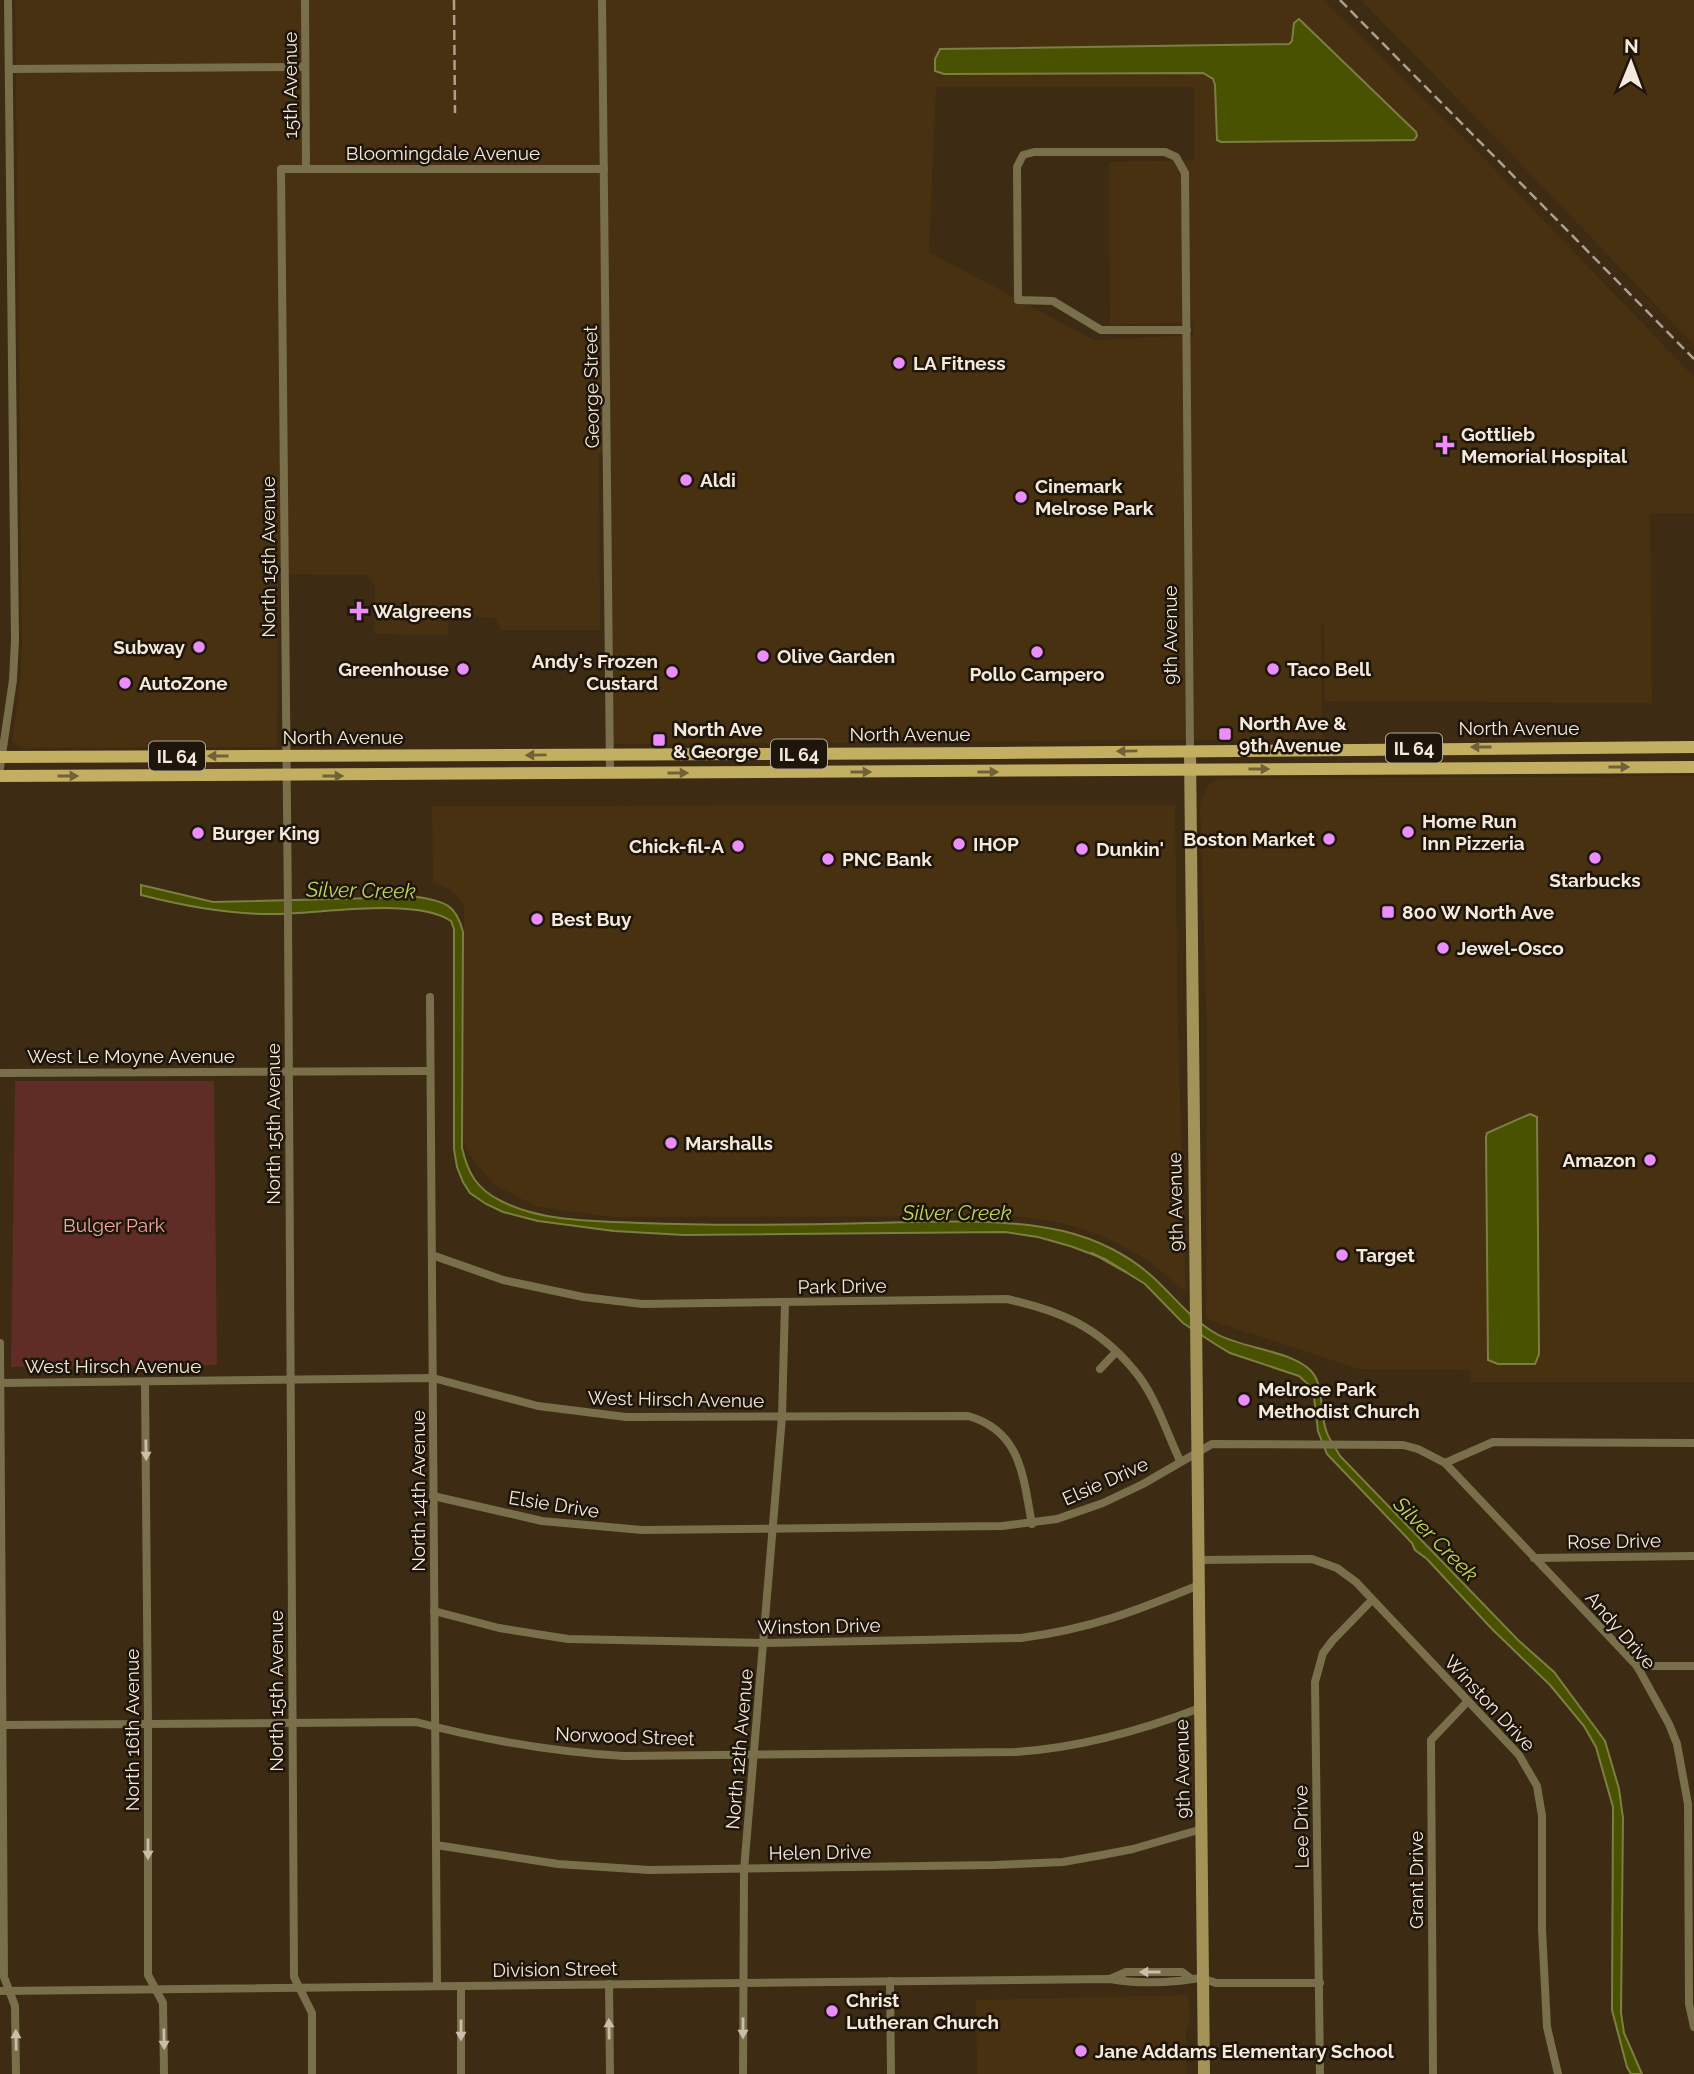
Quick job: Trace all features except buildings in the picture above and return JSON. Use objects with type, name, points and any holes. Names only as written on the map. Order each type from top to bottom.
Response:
[{"type":"main road","name":"North Avenue","points":[[0,761],[286,756],[1694,747]]},
{"type":"main road","name":"North Avenue","points":[[0,776],[1694,767]]},
{"type":"street","points":[[0,761],[13,680],[15,640],[8,0]]},
{"type":"street","name":"15th Avenue","points":[[304,0],[306,169]]},
{"type":"street","name":"George Street","points":[[602,0],[610,774]]},
{"type":"street","points":[[9,69],[305,67]]},
{"type":"street","name":"9th Avenue","points":[[1187,330],[1101,330],[1053,301],[1018,300],[1017,167],[1023,155],[1034,152],[1165,152],[1176,157],[1185,173],[1187,330],[1190,770],[1202,1829],[1196,1978],[1204,2074]]},
{"type":"street","name":"Bloomingdale Avenue","points":[[281,169],[604,169]]},
{"type":"street","name":"North 15th Avenue","points":[[281,169],[294,1977],[312,2012],[312,2074]]},
{"type":"street","points":[[0,174],[10,174]]},
{"type":"street","name":"North 14th Avenue","points":[[430,997],[437,1986]]},
{"type":"street","name":"West Le Moyne Avenue","points":[[0,1073],[430,1071]]},
{"type":"street","name":"Park Drive","points":[[432,1255],[503,1280],[583,1297],[642,1304],[1007,1299],[1043,1307],[1070,1317],[1095,1332],[1134,1370],[1150,1396],[1180,1461]]},
{"type":"street","name":"North 12th Avenue","points":[[743,2074],[744,1870],[774,1529],[782,1417],[785,1303]]},
{"type":"street","points":[[0,1343],[4,1977],[5,1991],[15,2006],[16,2074]]},
{"type":"street","points":[[1100,1369],[1116,1352]]},
{"type":"street","name":"West Hirsch Avenue","points":[[0,1382],[433,1378],[503,1398],[596,1415],[687,1419],[957,1415],[983,1421],[1003,1435],[1013,1449],[1021,1468],[1032,1524]]},
{"type":"street","name":"North 16th Avenue","points":[[145,1382],[148,1975],[163,2003],[164,2074]]},
{"type":"street","points":[[1445,1463],[1493,1442],[1694,1443]]},
{"type":"street","name":"Elsie Drive","points":[[433,1496],[517,1516],[589,1527],[674,1531],[980,1527],[1032,1524],[1068,1516],[1143,1484],[1212,1444],[1403,1445],[1418,1449],[1445,1463]]},
{"type":"street","name":"Andy Drive","points":[[1445,1463],[1636,1666],[1669,1724],[1677,1744],[1688,1804],[1689,2004],[1694,2027]]},
{"type":"street","name":"Rose Drive","points":[[1534,1558],[1694,1556]]},
{"type":"street","name":"Winston Drive","points":[[1199,1560],[1312,1559],[1337,1568],[1356,1582],[1519,1755],[1537,1786],[1542,1816],[1542,1928],[1547,2027],[1558,2074]]},
{"type":"street","name":"Winston Drive","points":[[434,1611],[499,1628],[568,1639],[765,1643],[988,1639],[1053,1634],[1112,1620],[1199,1585]]},
{"type":"street","name":"Lee Drive","points":[[1320,2074],[1315,1682],[1323,1653],[1372,1600]]},
{"type":"street","points":[[1636,1666],[1694,1666]]},
{"type":"street","name":"Grant Drive","points":[[1433,2074],[1431,1740],[1468,1701]]},
{"type":"street","name":"Norwood Street","points":[[2,1725],[416,1722],[509,1743],[586,1754],[1016,1752],[1056,1749],[1147,1728],[1200,1708]]},
{"type":"street","name":"Helen Drive","points":[[436,1845],[523,1860],[595,1868],[744,1870],[1063,1862],[1133,1849],[1202,1829]]},
{"type":"street","name":"Division Street","points":[[5,1991],[1110,1979],[1126,1982],[1181,1981],[1196,1978],[1216,1983],[1320,1983]]},
{"type":"street","points":[[890,1981],[891,2074]]},
{"type":"street","points":[[609,1984],[610,2074]]},
{"type":"street","points":[[461,1986],[461,2074]]},
{"type":"shaded area","points":[[15,0],[1323,0],[1480,154],[1694,377],[1694,513],[1650,514],[1652,703],[1325,701],[1324,624],[1321,623],[1322,739],[613,744],[607,452],[599,454],[600,630],[501,630],[495,618],[449,616],[448,635],[374,634],[375,586],[366,575],[278,574],[277,747],[21,748],[12,743],[22,646]],"holes":[[[936,87],[1194,87],[1194,160],[1109,162],[1110,325],[1193,322],[1193,335],[1094,340],[929,252]]]},
{"type":"shaded area","points":[[1361,0],[1694,0],[1694,345],[1519,162]]},
{"type":"shaded area","points":[[1299,19],[1416,132],[1414,140],[1221,142],[1217,140],[1215,85],[1213,79],[1203,73],[944,74],[935,71],[935,59],[940,49],[1289,44],[1292,41],[1294,23]]},
{"type":"shaded area","points":[[1694,776],[1694,1382],[1471,1382],[1471,1370],[1358,1369],[1206,1319],[1207,1035],[1200,804],[1207,787],[1213,781],[1221,779]]},
{"type":"shaded area","points":[[1175,805],[1186,1292],[1146,1259],[1105,1237],[1069,1225],[1038,1219],[1012,1216],[613,1217],[537,1207],[493,1184],[469,1155],[464,1140],[464,904],[450,889],[433,883],[432,806]]},
{"type":"shaded area","points":[[141,885],[213,902],[418,897],[442,903],[453,910],[463,932],[462,1148],[467,1166],[480,1186],[501,1201],[517,1208],[551,1217],[606,1222],[755,1225],[966,1221],[1063,1231],[1101,1244],[1136,1263],[1191,1315],[1215,1333],[1238,1343],[1280,1354],[1312,1372],[1319,1386],[1328,1436],[1340,1456],[1518,1640],[1554,1672],[1605,1741],[1619,1789],[1623,1818],[1621,2013],[1624,2033],[1642,2074],[1631,2074],[1627,2067],[1612,2010],[1613,1807],[1596,1747],[1584,1726],[1550,1685],[1491,1628],[1427,1559],[1415,1550],[1412,1543],[1327,1454],[1318,1431],[1314,1397],[1310,1386],[1299,1376],[1230,1353],[1183,1323],[1145,1284],[1105,1259],[1038,1237],[1005,1232],[684,1235],[614,1231],[538,1221],[503,1212],[470,1193],[457,1167],[454,1149],[454,929],[451,921],[435,914],[390,908],[289,914],[221,911],[141,895]]},
{"type":"shaded area","points":[[1530,1114],[1537,1117],[1539,1354],[1535,1364],[1498,1364],[1488,1360],[1486,1137],[1487,1133]]},
{"type":"shaded area","name":"Jane Addams Elementary School","points":[[1188,1995],[1190,2022],[1186,2029],[1187,2074],[977,2074],[976,2000]]},
{"type":"green space","name":"Bulger Park","points":[[15,1081],[214,1081],[217,1365],[11,1367]]},
{"type":"waterway","name":"Silver Creek","points":[[1092,1253],[1126,1272]]},
{"type":"railway","points":[[454,0],[455,113]]},
{"type":"railway","points":[[1340,0],[1694,359]]},
{"type":"place","name":"LA Fitness","points":[[899,363]]},
{"type":"place","name":"Gottlieb Memorial Hospital","points":[[1445,445]]},
{"type":"place","name":"Aldi","points":[[686,480]]},
{"type":"place","name":"Cinemark Melrose Park","points":[[1021,497]]},
{"type":"place","name":"Walgreens","points":[[359,611]]},
{"type":"place","name":"Subway","points":[[199,647]]},
{"type":"place","name":"Pollo Campero","points":[[1037,652]]},
{"type":"place","name":"Olive Garden","points":[[763,656]]},
{"type":"place","name":"Greenhouse","points":[[463,669]]},
{"type":"place","name":"Taco Bell","points":[[1273,669]]},
{"type":"place","name":"Andy's Frozen Custard","points":[[672,672]]},
{"type":"place","name":"AutoZone","points":[[125,683]]},
{"type":"place","name":"North Ave & 9th Avenue","points":[[1225,734]]},
{"type":"place","name":"North Ave & George","points":[[659,740]]},
{"type":"place","name":"Home Run Inn Pizzeria","points":[[1408,832]]},
{"type":"place","name":"Burger King","points":[[198,833]]},
{"type":"place","name":"Boston Market","points":[[1329,839]]},
{"type":"place","name":"IHOP","points":[[959,844]]},
{"type":"place","name":"Chick-fil-A","points":[[738,846]]},
{"type":"place","name":"Dunkin'","points":[[1082,849]]},
{"type":"place","name":"Starbucks","points":[[1595,858]]},
{"type":"place","name":"PNC Bank","points":[[828,859]]},
{"type":"place","name":"800 W North Ave","points":[[1388,912]]},
{"type":"place","name":"Best Buy","points":[[537,919]]},
{"type":"place","name":"Jewel-Osco","points":[[1443,948]]},
{"type":"place","name":"Marshalls","points":[[671,1143]]},
{"type":"place","name":"Amazon","points":[[1650,1160]]},
{"type":"place","name":"Target","points":[[1342,1255]]},
{"type":"place","name":"Melrose Park Methodist Church","points":[[1244,1400]]},
{"type":"place","name":"Christ Lutheran Church","points":[[832,2011]]},
{"type":"place","name":"Jane Addams Elementary School","points":[[1081,2051]]}]
